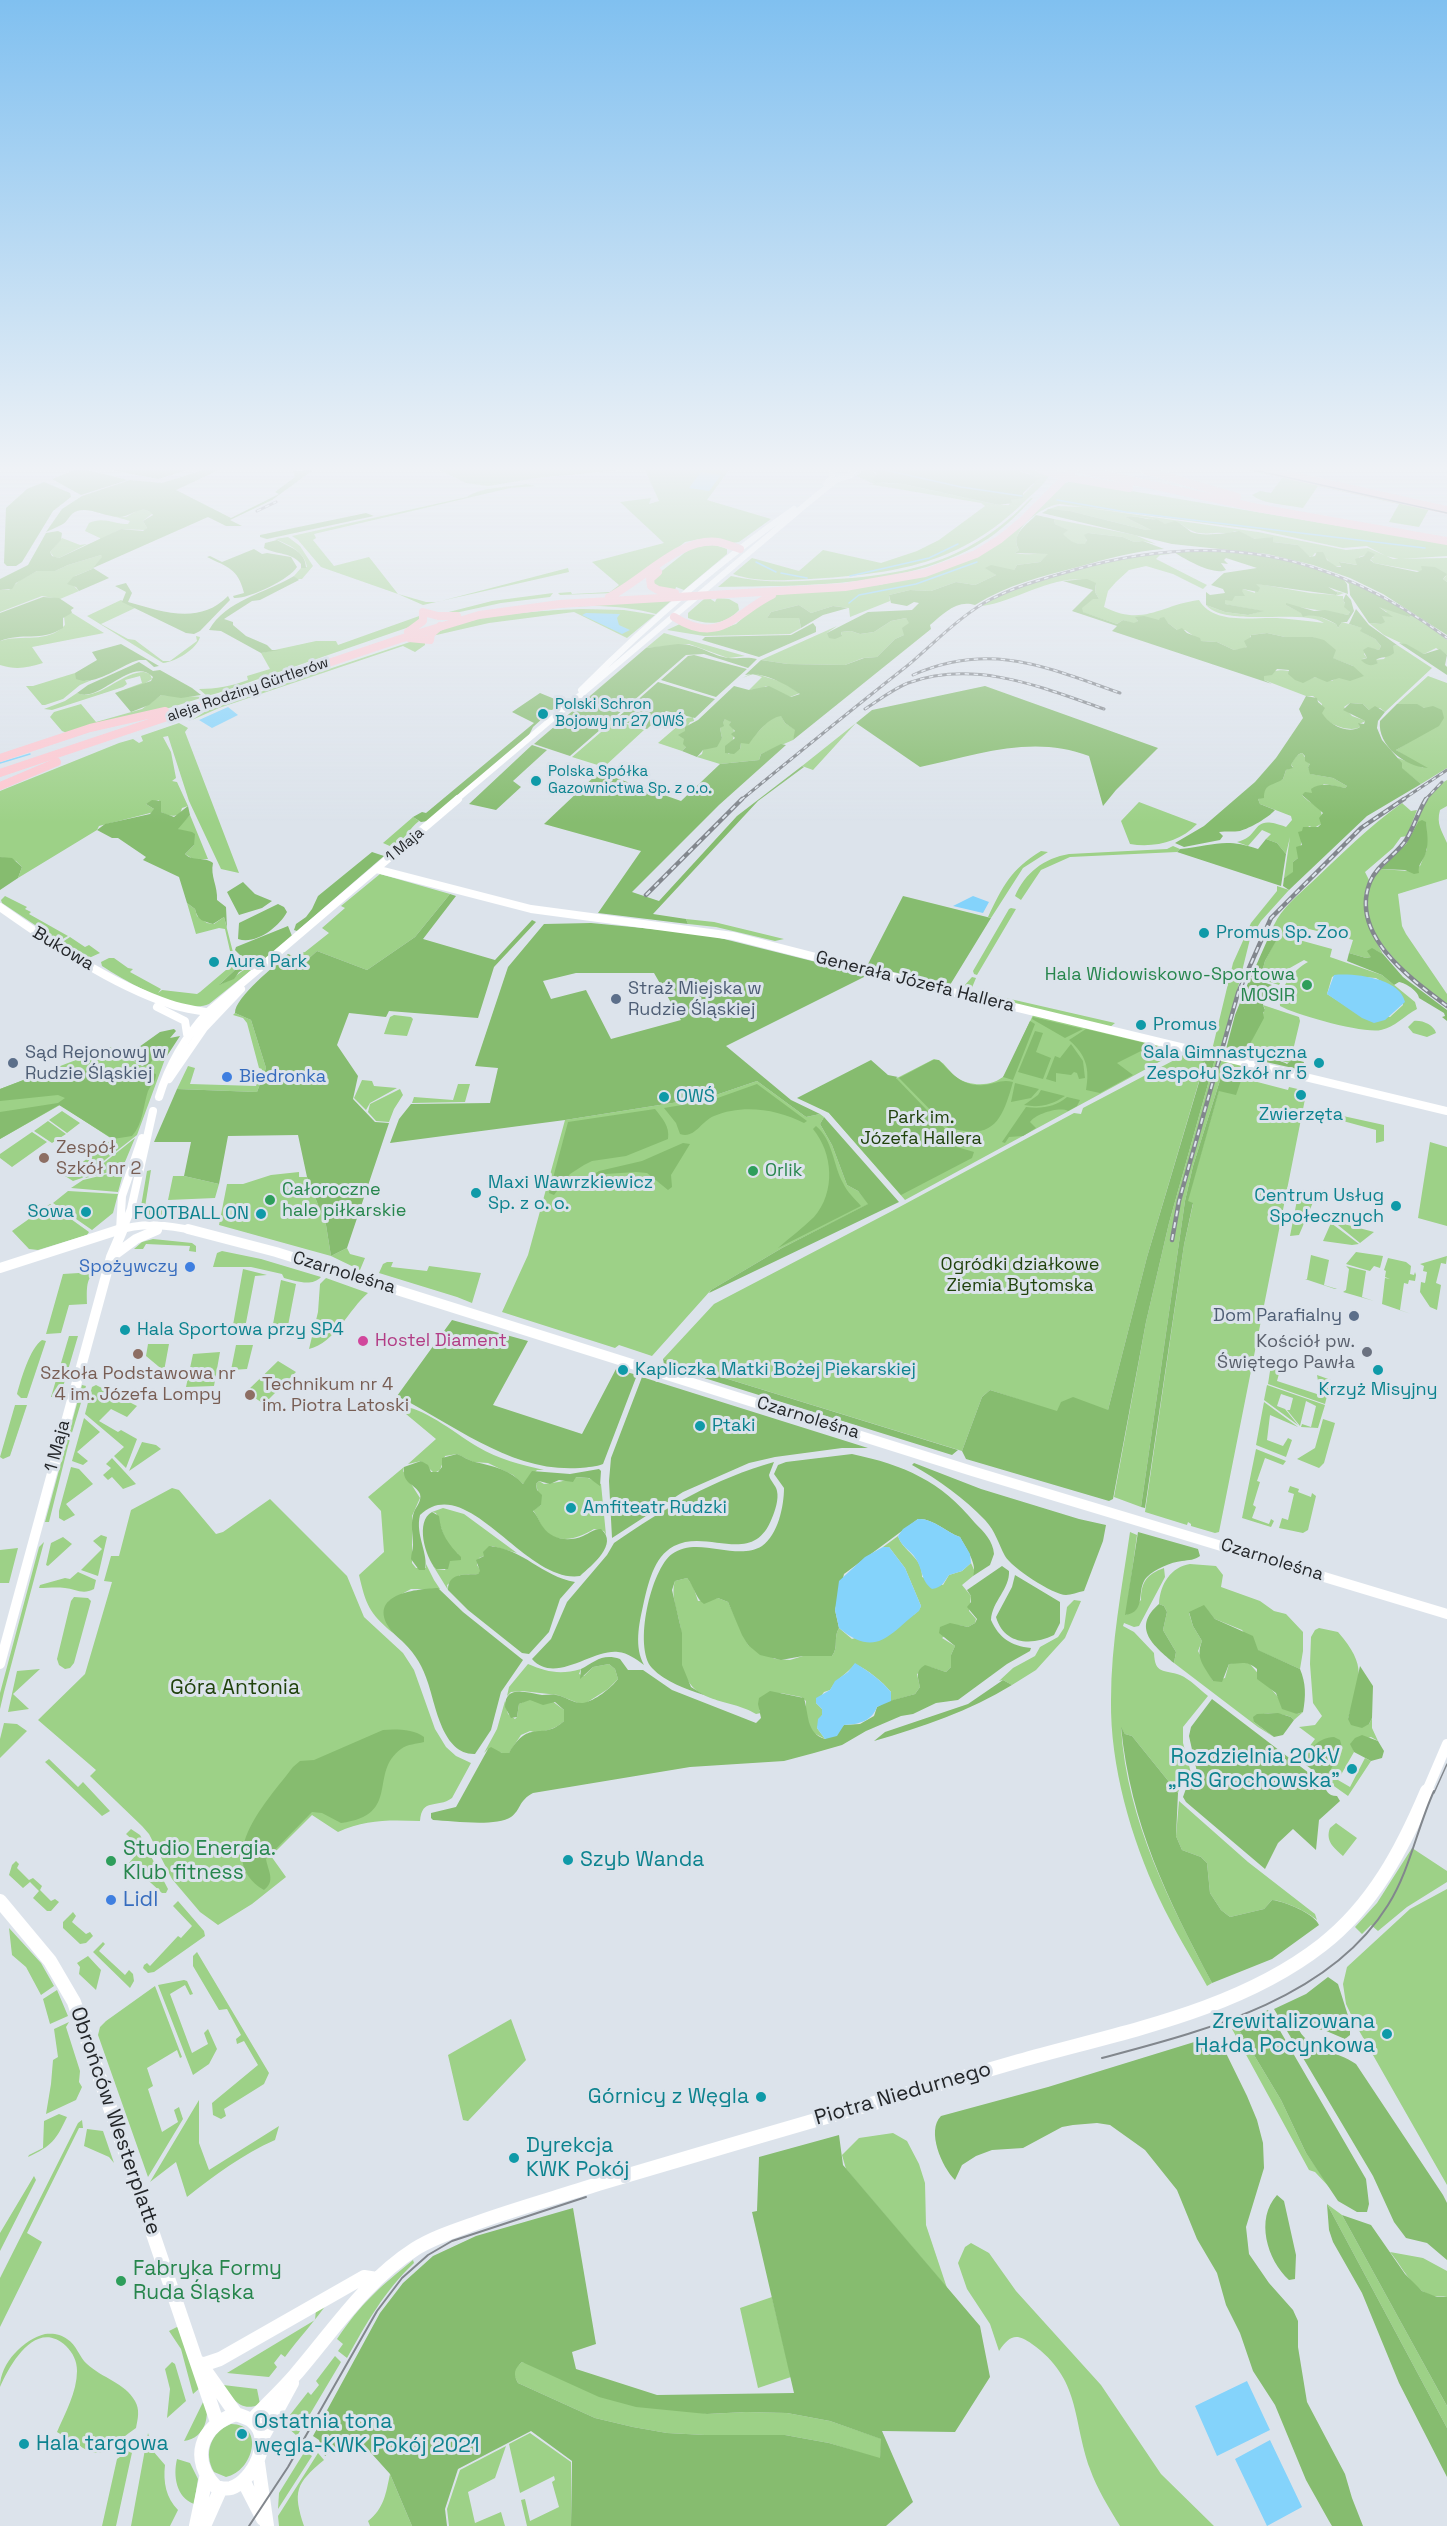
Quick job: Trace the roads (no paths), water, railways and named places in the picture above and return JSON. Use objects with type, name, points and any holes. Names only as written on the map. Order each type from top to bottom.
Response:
[{"type":"main road","points":[[609,597],[630,588]]},
{"type":"main road","points":[[653,588],[676,595]]},
{"type":"main road","name":"aleja Rodziny Gürtlerów","points":[[0,773],[175,710],[458,616],[522,604],[787,588]]},
{"type":"main road","name":"aleja Rodziny Gürtlerów","points":[[715,593],[822,588]]},
{"type":"main road","points":[[680,617],[711,628],[724,627],[738,620],[766,597],[788,591]]},
{"type":"main road","points":[[667,624],[680,617],[705,625],[717,625],[728,622],[741,611],[741,605],[737,601],[715,593]]},
{"type":"main road","name":"aleja Rodziny Gürtlerów","points":[[0,768],[400,639],[430,640],[432,634],[441,625],[479,615],[523,607],[676,595]]},
{"type":"main road","points":[[408,632],[423,621],[423,612],[438,616],[458,616]]},
{"type":"main road","points":[[0,759],[90,728],[175,710]]},
{"type":"main road","points":[[0,759],[130,727]]},
{"type":"main road","points":[[0,786],[130,727]]},
{"type":"street","name":"1 Maja","points":[[556,716],[616,654],[694,588]]},
{"type":"street","points":[[657,619],[680,617],[712,588]]},
{"type":"street","points":[[670,609],[670,615],[680,617]]},
{"type":"street","name":"1 Maja","points":[[120,1230],[118,1219],[131,1165],[159,1097],[170,1063],[187,1034],[379,867],[667,624]]},
{"type":"street","name":"Generała Józefa Hallera","points":[[379,867],[531,909],[732,936],[956,993],[1447,1111]]},
{"type":"street","name":"Bukowa","points":[[0,908],[45,939],[158,1006],[210,1015]]},
{"type":"street","name":"1 Maja","points":[[159,1097],[219,1001],[254,974]]},
{"type":"street","name":"Bukowa","points":[[129,987],[171,1005],[210,1015]]},
{"type":"street","points":[[195,1010],[219,1001]]},
{"type":"street","points":[[158,1006],[185,1021],[187,1034]]},
{"type":"street","name":"1 Maja","points":[[0,1664],[111,1257],[120,1230],[126,1224],[131,1209],[153,1111]]},
{"type":"street","points":[[131,1209],[138,1218],[148,1224]]},
{"type":"street","name":"Czarnoleśna","points":[[120,1230],[134,1225],[148,1224],[162,1229]]},
{"type":"street","points":[[111,1257],[136,1239],[162,1229]]},
{"type":"street","name":"Czarnoleśna","points":[[120,1230],[127,1232],[162,1229],[209,1233],[333,1269],[1100,1510],[1447,1614]]},
{"type":"street","points":[[0,1268],[120,1230]]},
{"type":"street","name":"Piotra Niedurnego","points":[[252,2420],[295,2375],[338,2320],[377,2279],[415,2249],[474,2223],[758,2135],[1188,2012],[1233,1995],[1285,1971],[1322,1945],[1367,1902],[1397,1858],[1447,1744]]},
{"type":"street","name":"Obrońców Westerplatte","points":[[0,1901],[44,1951],[71,1995],[103,2081],[199,2362],[200,2375],[217,2422]]},
{"type":"street","points":[[199,2362],[220,2359],[364,2277],[377,2279]]},
{"type":"street","name":"Obrońców Westerplatte","points":[[199,2362],[236,2414]]},
{"type":"street","name":"Piotra Niedurnego","points":[[261,2440],[295,2375]]},
{"type":"street","points":[[258,2463],[244,2482],[235,2487],[215,2486],[206,2478],[202,2469],[204,2441],[217,2422],[236,2414],[252,2420],[261,2440],[258,2463],[267,2526]]},
{"type":"street","points":[[196,2526],[206,2478]]},
{"type":"street","points":[[244,2482],[267,2526]]},
{"type":"street","points":[[204,2526],[221,2488]]},
{"type":"water","points":[[586,613],[620,614],[617,618],[619,625],[630,630],[622,634],[582,615]]},
{"type":"water","points":[[228,707],[238,715],[212,728],[199,720]]},
{"type":"water","points":[[973,896],[989,902],[983,913],[953,906]]},
{"type":"water","points":[[1334,975],[1364,976],[1386,982],[1395,987],[1405,1002],[1385,1020],[1374,1023],[1362,1018],[1327,994]]},
{"type":"water","points":[[918,1519],[934,1523],[960,1537],[970,1554],[971,1563],[962,1571],[949,1575],[941,1586],[932,1589],[924,1579],[916,1559],[901,1543],[898,1536],[903,1529]]},
{"type":"water","points":[[883,1547],[889,1547],[905,1568],[921,1606],[919,1611],[891,1635],[882,1640],[863,1642],[839,1628],[835,1610],[839,1581],[865,1557]]},
{"type":"water","points":[[855,1663],[891,1692],[891,1701],[877,1707],[868,1719],[844,1725],[837,1736],[825,1739],[817,1728],[822,1709],[816,1703],[816,1698],[830,1690],[835,1681],[848,1672]]},
{"type":"water","points":[[1247,2381],[1270,2430],[1217,2456],[1195,2406]]},
{"type":"water","points":[[1270,2440],[1302,2507],[1267,2526],[1235,2459]]},
{"type":"waterway","points":[[849,603],[859,595],[896,588]]},
{"type":"waterway","points":[[0,763],[30,754]]},
{"type":"tram line","points":[[1434,1793],[1447,1764]]},
{"type":"tram line","points":[[1102,2058],[1181,2036],[1261,2007],[1298,1988],[1333,1965],[1363,1938],[1396,1892],[1434,1791]]},
{"type":"tram line","points":[[249,2526],[288,2467],[377,2311],[402,2278],[428,2255],[452,2241],[586,2197]]},
{"type":"railway","points":[[741,800],[907,666],[954,625],[984,603],[1017,588]]},
{"type":"railway","points":[[1365,588],[1403,608],[1447,638]]},
{"type":"railway","points":[[913,675],[941,665],[967,660],[993,659],[1042,667],[1120,693]]},
{"type":"railway","points":[[865,709],[891,691],[908,683],[933,676],[958,674],[1008,679],[1056,692],[1104,709]]},
{"type":"railway","points":[[1402,800],[1447,770]]},
{"type":"railway","points":[[1425,800],[1442,782]]},
{"type":"railway","points":[[1172,1240],[1179,1201],[1238,993],[1271,918],[1361,828],[1404,799]]},
{"type":"railway","points":[[1426,799],[1406,840],[1373,876],[1366,901],[1368,920],[1387,954],[1417,983],[1447,1006]]},
{"type":"railway","points":[[646,895],[741,800]]},
{"type":"place","name":"Polski Schron Bojowy nr 27 OWŚ","points":[[543,714]]},
{"type":"place","name":"Polska Spółka Gazownictwa Sp. z o.o.","points":[[536,781]]},
{"type":"place","name":"Promus Sp. Zoo","points":[[1204,933]]},
{"type":"place","name":"Aura Park","points":[[214,962]]},
{"type":"place","name":"Hala Widowiskowo-Sportowa MOSIR","points":[[1307,985]]},
{"type":"place","name":"Straż Miejska w Rudzie Śląskiej","points":[[616,999]]},
{"type":"place","name":"Promus","points":[[1141,1025]]},
{"type":"place","name":"Sąd Rejonowy w Rudzie Śląskiej","points":[[13,1063]]},
{"type":"place","name":"Sala Gimnastyczna Zespołu Szkół nr 5","points":[[1319,1063]]},
{"type":"place","name":"Biedronka","points":[[227,1077]]},
{"type":"place","name":"Zwierzęta","points":[[1301,1095]]},
{"type":"place","name":"OWŚ","points":[[664,1097]]},
{"type":"place","name":"Zespół Szkół nr 2","points":[[44,1158]]},
{"type":"place","name":"Orlik","points":[[753,1171]]},
{"type":"place","name":"Maxi Wawrzkiewicz Sp. z o. o.","points":[[476,1193]]},
{"type":"place","name":"Całoroczne hale piłkarskie","points":[[270,1200]]},
{"type":"place","name":"Centrum Usług Społecznych","points":[[1396,1206]]},
{"type":"place","name":"Sowa","points":[[86,1212]]},
{"type":"place","name":"FOOTBALL ON","points":[[261,1214]]},
{"type":"place","name":"Spożywczy","points":[[190,1267]]},
{"type":"place","name":"Dom Parafialny","points":[[1354,1316]]},
{"type":"place","name":"Hala Sportowa przy SP4","points":[[125,1330]]},
{"type":"place","name":"Hostel Diament","points":[[363,1341]]},
{"type":"place","name":"Kościół pw. Świętego Pawła","points":[[1367,1352]]},
{"type":"place","name":"Szkoła Podstawowa nr 4 im. Józefa Lompy","points":[[138,1354]]},
{"type":"place","name":"Kapliczka Matki Bożej Piekarskiej","points":[[623,1370]]},
{"type":"place","name":"Krzyż Misyjny","points":[[1378,1370]]},
{"type":"place","name":"Technikum nr 4 im. Piotra Latoski","points":[[250,1395]]},
{"type":"place","name":"Ptaki","points":[[700,1426]]},
{"type":"place","name":"Amfiteatr Rudzki","points":[[571,1508]]},
{"type":"place","name":"Rozdzielnia 20kV „RS Grochowska”","points":[[1352,1769]]},
{"type":"place","name":"Szyb Wanda","points":[[568,1860]]},
{"type":"place","name":"Studio Energia. Klub fitness","points":[[111,1861]]},
{"type":"place","name":"Lidl","points":[[111,1900]]},
{"type":"place","name":"Zrewitalizowana Hałda Pocynkowa","points":[[1387,2034]]},
{"type":"place","name":"Górnicy z Węgla","points":[[761,2097]]},
{"type":"place","name":"Dyrekcja KWK Pokój","points":[[514,2158]]},
{"type":"place","name":"Fabryka Formy Ruda Śląska","points":[[121,2281]]},
{"type":"place","name":"Ostatnia tona węgla-KWK Pokój 2021","points":[[242,2434]]},
{"type":"place","name":"Hala targowa","points":[[24,2444]]},
{"type":"park label","name":"Park im. Józefa Hallera","points":[[921,1128]]},
{"type":"park label","name":"Ogródki działkowe Ziemia Bytomska","points":[[1020,1275]]},
{"type":"park label","name":"Góra Antonia","points":[[235,1688]]}]
